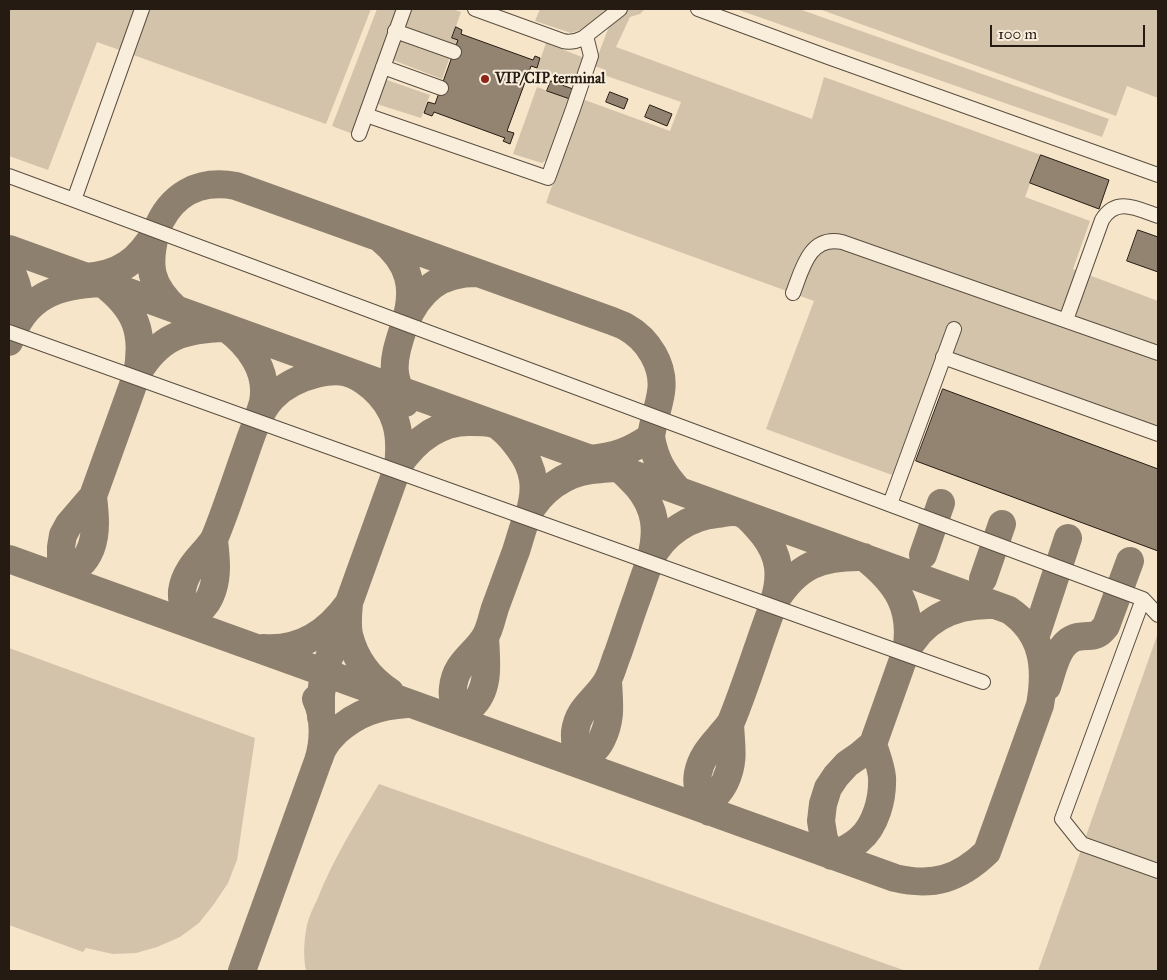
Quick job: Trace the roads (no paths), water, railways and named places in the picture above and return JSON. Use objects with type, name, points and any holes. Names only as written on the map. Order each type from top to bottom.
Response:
[{"type":"street","points":[[74,200],[142,9]]},
{"type":"street","points":[[359,134],[404,9]]},
{"type":"street","points":[[475,9],[566,42],[578,40],[586,36],[620,9]]},
{"type":"street","points":[[698,9],[1158,175]]},
{"type":"street","points":[[395,32],[454,52]]},
{"type":"street","points":[[366,115],[548,178],[591,56],[586,36]]},
{"type":"street","points":[[383,67],[441,88]]},
{"type":"street","points":[[9,176],[1143,599],[1158,615]]},
{"type":"street","points":[[1066,320],[1102,220],[1108,212],[1117,207],[1127,206],[1158,216]]},
{"type":"street","points":[[793,293],[804,263],[811,252],[822,243],[835,240],[1158,353]]},
{"type":"street","points":[[890,504],[954,329]]},
{"type":"street","points":[[9,332],[983,682]]},
{"type":"street","points":[[944,357],[1158,434]]},
{"type":"street","points":[[1143,599],[1062,819],[1082,844],[1158,871]]},
{"type":"place","name":"VIP/CIP terminal","points":[[485,79]]}]
